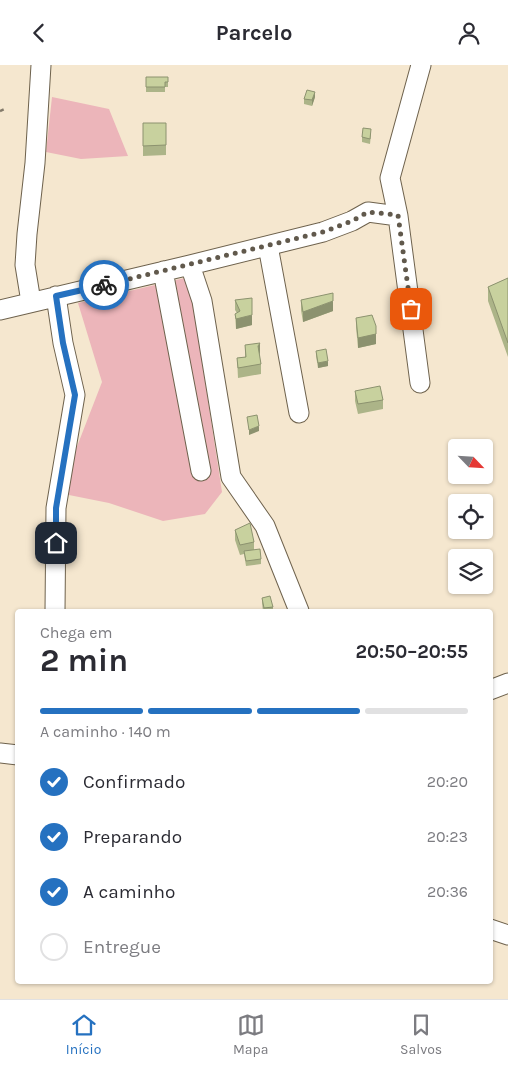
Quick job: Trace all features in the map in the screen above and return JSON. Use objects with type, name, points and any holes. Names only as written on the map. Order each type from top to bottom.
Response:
[{"type":"street","points":[[31,302],[26,265],[27,234],[35,163],[41,65]]},
{"type":"street","points":[[420,383],[398,215],[390,178],[421,65]]},
{"type":"street","points":[[0,310],[323,232],[352,221],[368,212],[398,215]]},
{"type":"street","points":[[268,246],[299,413]]},
{"type":"street","points":[[190,265],[202,301],[231,477],[265,526],[299,609]]},
{"type":"street","points":[[162,271],[201,471]]},
{"type":"street","points":[[55,609],[56,508],[75,395],[63,343],[56,296]]},
{"type":"street","points":[[493,689],[508,683]]},
{"type":"street","points":[[0,753],[15,755]]},
{"type":"street","points":[[493,930],[508,935]]},
{"type":"path","points":[[0,111],[7,108]]},
{"type":"shaded area","points":[[52,97],[109,109],[128,156],[81,159],[46,152]]},
{"type":"shaded area","points":[[189,277],[222,492],[205,514],[163,521],[109,503],[59,493],[102,382],[78,303]]},
{"type":"building","points":[[146,77],[168,77],[168,82],[165,82],[165,87],[146,87]]},
{"type":"building","points":[[307,90],[315,92],[312,100],[304,99]]},
{"type":"building","points":[[143,123],[166,123],[166,145],[143,146]]},
{"type":"building","points":[[363,128],[371,129],[370,139],[362,137]]},
{"type":"building","points":[[508,278],[508,343],[488,287]]},
{"type":"building","points":[[333,293],[333,301],[303,312],[301,300]]},
{"type":"building","points":[[252,298],[252,315],[236,319],[235,314],[240,311],[235,300]]},
{"type":"building","points":[[372,315],[376,326],[376,334],[358,338],[356,318]]},
{"type":"building","points":[[260,343],[258,346],[261,364],[238,368],[237,358],[246,357],[245,345]]},
{"type":"building","points":[[326,349],[328,361],[318,363],[316,351]]},
{"type":"building","points":[[380,386],[383,400],[358,404],[355,391]]},
{"type":"building","points":[[257,415],[259,426],[249,430],[247,417]]},
{"type":"building","points":[[250,523],[254,542],[240,545],[235,530]]},
{"type":"building","points":[[260,549],[261,559],[246,561],[244,551]]},
{"type":"building","points":[[270,596],[273,607],[264,608],[262,598]]},
{"type":"way so far","points":[[104,285],[323,232],[352,221],[368,212],[398,215],[411,309]]},
{"type":"route","points":[[56,543],[56,508],[75,395],[63,343],[56,296],[104,285]]}]
